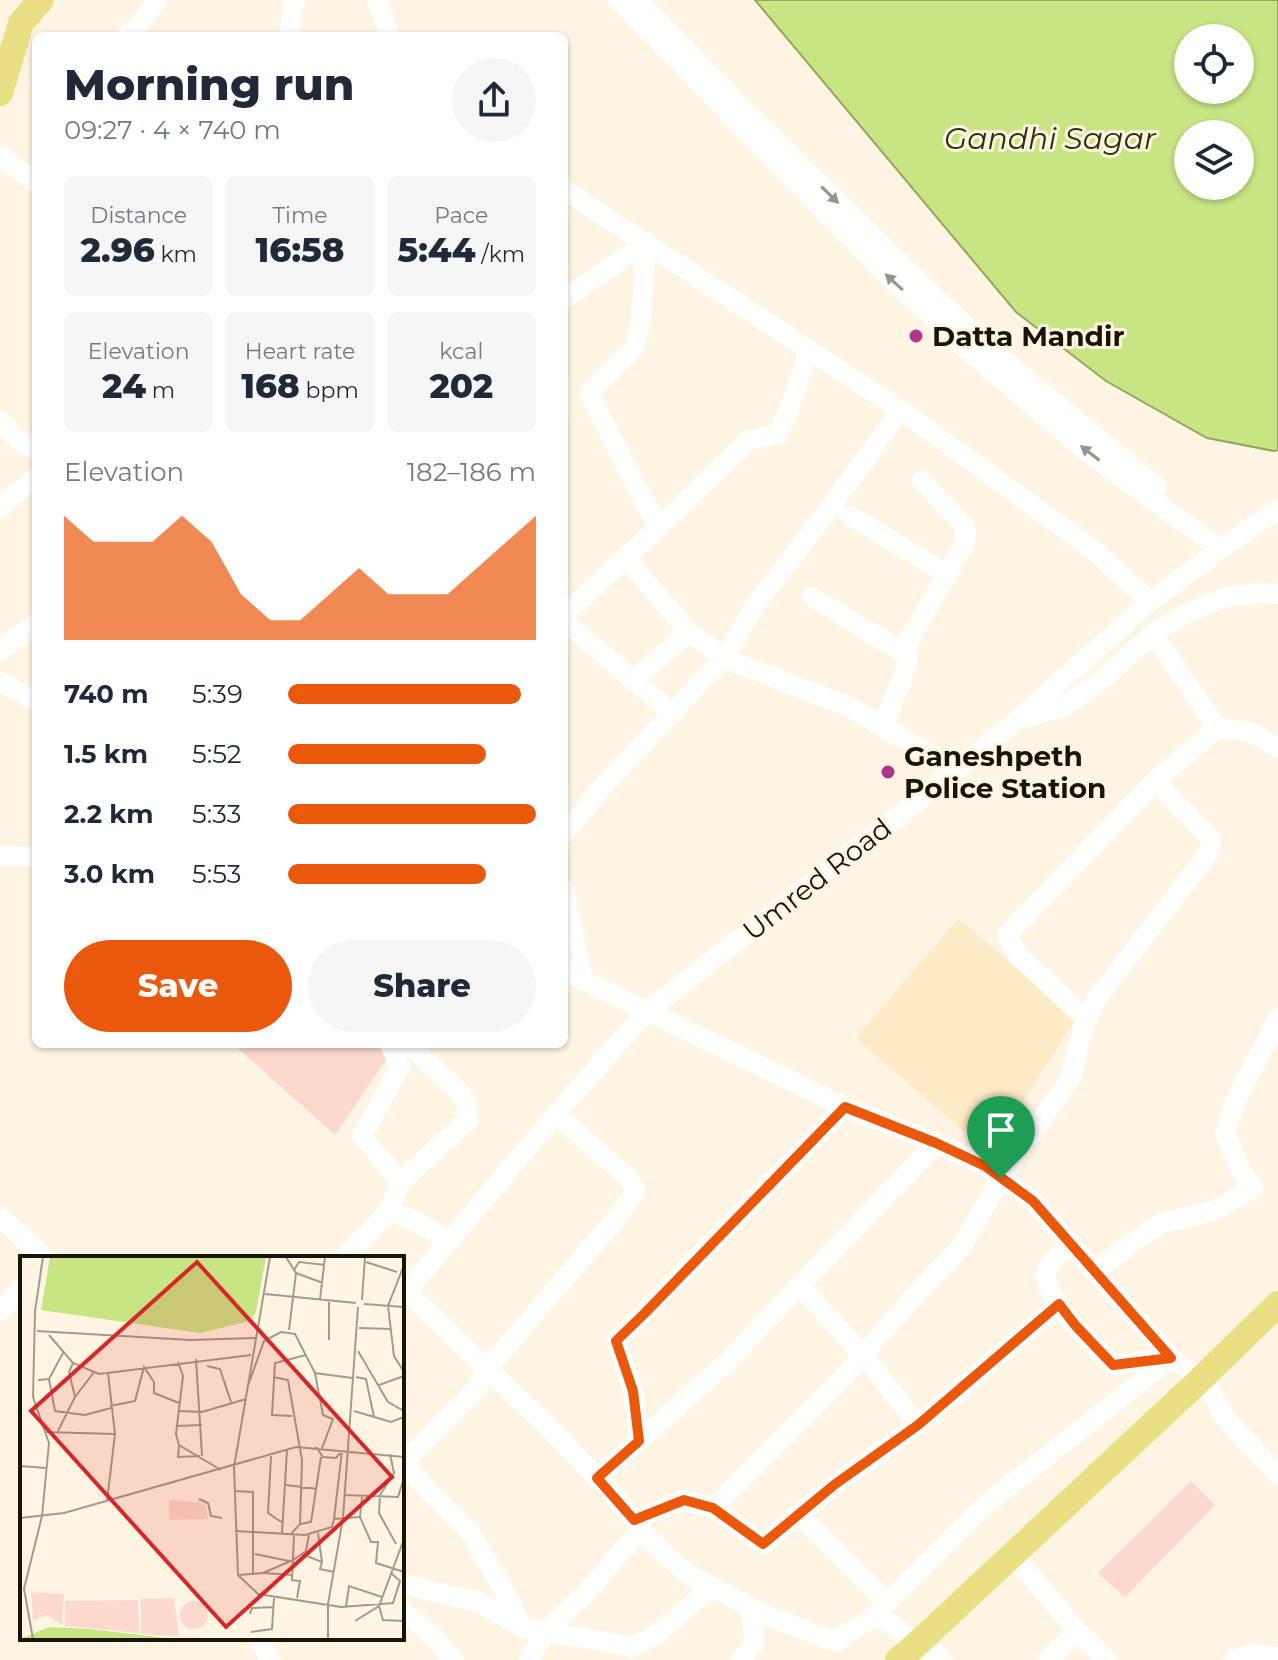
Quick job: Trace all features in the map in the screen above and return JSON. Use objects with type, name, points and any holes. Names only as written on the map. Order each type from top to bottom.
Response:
[{"type":"main road","points":[[0,38],[24,0]]},
{"type":"main road","points":[[0,93],[21,23],[41,0]]},
{"type":"main road","points":[[1204,1383],[1278,1304]]},
{"type":"main road","points":[[922,1655],[1204,1383],[1278,1320]]},
{"type":"street","points":[[131,32],[157,0]]},
{"type":"street","points":[[289,32],[292,8],[297,0]]},
{"type":"street","points":[[377,0],[389,32]]},
{"type":"street","points":[[618,0],[882,270],[955,338],[1088,453],[1225,546]]},
{"type":"street","points":[[638,0],[740,106],[947,309],[1225,546]]},
{"type":"street","points":[[0,155],[32,180]]},
{"type":"street","points":[[568,193],[901,410],[1095,551],[1150,602]]},
{"type":"street","points":[[568,296],[646,242]]},
{"type":"street","points":[[646,242],[641,319],[634,348],[589,393],[659,527]]},
{"type":"street","points":[[568,614],[749,440],[778,434],[809,352]]},
{"type":"street","points":[[568,829],[605,784],[724,658],[757,602],[901,410]]},
{"type":"street","points":[[0,421],[18,440],[32,449]]},
{"type":"street","points":[[0,508],[32,480]]},
{"type":"street","points":[[883,726],[907,666],[908,642],[965,543],[966,528],[922,481]]},
{"type":"street","name":"Umred Road","points":[[404,1295],[646,1012],[957,770],[1150,602],[1278,509]]},
{"type":"street","points":[[849,515],[947,574]]},
{"type":"street","points":[[625,558],[689,632],[724,658],[849,707],[957,770]]},
{"type":"street","points":[[1018,719],[1063,707],[1105,677],[1156,631],[1191,611],[1227,597],[1278,594]]},
{"type":"street","points":[[812,597],[907,655]]},
{"type":"street","points":[[568,622],[672,713]]},
{"type":"street","points":[[0,651],[32,626]]},
{"type":"street","points":[[634,680],[689,632]]},
{"type":"street","points":[[1150,636],[1163,648],[1217,728]]},
{"type":"street","points":[[0,682],[32,699]]},
{"type":"street","points":[[1087,1020],[1019,956],[1007,935],[1155,781],[1217,728],[1250,732],[1278,748]]},
{"type":"street","points":[[713,1508],[841,1380],[962,1246],[1001,1178],[1071,1077],[1095,1001],[1211,850],[1211,839],[1155,781]]},
{"type":"street","points":[[0,856],[32,857]]},
{"type":"street","points":[[568,908],[583,981]]},
{"type":"street","points":[[568,973],[845,1107],[985,1166],[1033,1201],[1171,1358],[1204,1383],[1225,1418],[1278,1475]]},
{"type":"street","points":[[1095,1272],[1162,1223],[1215,1210],[1253,1188],[1241,1170],[1225,1133],[1235,1102],[1278,1018]]},
{"type":"street","points":[[392,1048],[400,1067],[362,1136],[400,1182]]},
{"type":"street","points":[[346,1256],[389,1211],[400,1182],[469,1119],[464,1097],[413,1048]]},
{"type":"street","points":[[639,1441],[633,1391],[616,1341],[845,1107]]},
{"type":"street","points":[[404,1461],[475,1390],[487,1369],[615,1220],[636,1191],[628,1178],[556,1114]]},
{"type":"street","points":[[597,1478],[725,1364],[936,1143]]},
{"type":"street","points":[[389,1211],[411,1218],[447,1242]]},
{"type":"street","points":[[0,1217],[43,1256]]},
{"type":"street","points":[[1071,1244],[1049,1265],[1046,1272],[1048,1286],[1075,1325],[1113,1365],[1171,1358]]},
{"type":"street","points":[[800,1286],[863,1355],[918,1425]]},
{"type":"street","points":[[0,1311],[20,1291]]},
{"type":"street","points":[[404,1295],[547,1426],[650,1540],[687,1574],[768,1616],[835,1642],[881,1609],[985,1505],[1171,1358]]},
{"type":"street","points":[[534,1631],[585,1594],[638,1525],[684,1500],[713,1508],[763,1544],[834,1485],[918,1425],[1059,1304]]},
{"type":"street","points":[[404,1465],[473,1536],[534,1631],[529,1660]]},
{"type":"street","points":[[799,1514],[922,1655]]},
{"type":"street","points":[[1018,1560],[1078,1632],[1107,1660]]},
{"type":"street","points":[[404,1584],[478,1602],[534,1631],[606,1651],[632,1647],[657,1634],[712,1587]]},
{"type":"street","points":[[740,1660],[754,1644],[751,1607]]},
{"type":"street","points":[[404,1612],[454,1660]]},
{"type":"street","points":[[1047,1660],[1078,1632]]},
{"type":"street","points":[[259,1640],[270,1660]]},
{"type":"street","points":[[1234,1660],[1251,1654],[1278,1657]]},
{"type":"shaded area","points":[[958,919],[1076,1018],[990,1154],[856,1038]]},
{"type":"shaded area","points":[[237,1048],[383,1048],[389,1055],[335,1135]]},
{"type":"shaded area","points":[[1191,1481],[1215,1505],[1125,1597],[1098,1573]]},
{"type":"water","name":"Gandhi Sagar","points":[[755,0],[1278,0],[1278,450],[1207,438],[1106,381],[1016,312]]},
{"type":"place","name":"Datta Mandir","points":[[916,336]]},
{"type":"place","name":"Ganeshpeth Police Station","points":[[888,772]]},
{"type":"route","points":[[845,1107],[936,1143],[985,1166],[1001,1178],[1033,1201],[1171,1358],[1113,1365],[1059,1304],[918,1425],[834,1485],[763,1544],[713,1508],[684,1500],[634,1520],[597,1478],[639,1441],[633,1391],[616,1341],[845,1107]]}]
